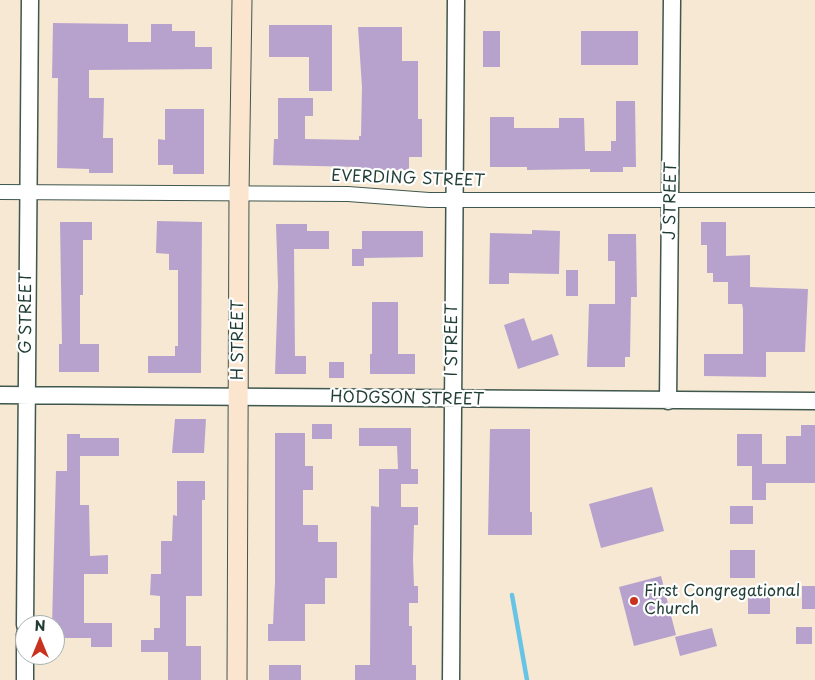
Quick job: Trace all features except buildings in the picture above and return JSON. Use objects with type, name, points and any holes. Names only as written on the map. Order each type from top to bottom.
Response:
[{"type":"main road","name":"H STREET","points":[[237,680],[239,194],[242,0]]},
{"type":"street","name":"G STREET","points":[[25,615],[30,0]]},
{"type":"street","name":"I STREET","points":[[451,680],[456,0]]},
{"type":"street","name":"J STREET","points":[[668,401],[672,0]]},
{"type":"street","name":"EVERDING STREET","points":[[0,192],[348,194],[454,199],[815,200]]},
{"type":"street","name":"HODGSON STREET","points":[[0,395],[239,396],[453,400],[815,401]]},
{"type":"street","points":[[25,665],[25,680]]},
{"type":"waterway","points":[[512,595],[527,680]]},
{"type":"place","name":"First Congregational Church","points":[[634,601]]}]
